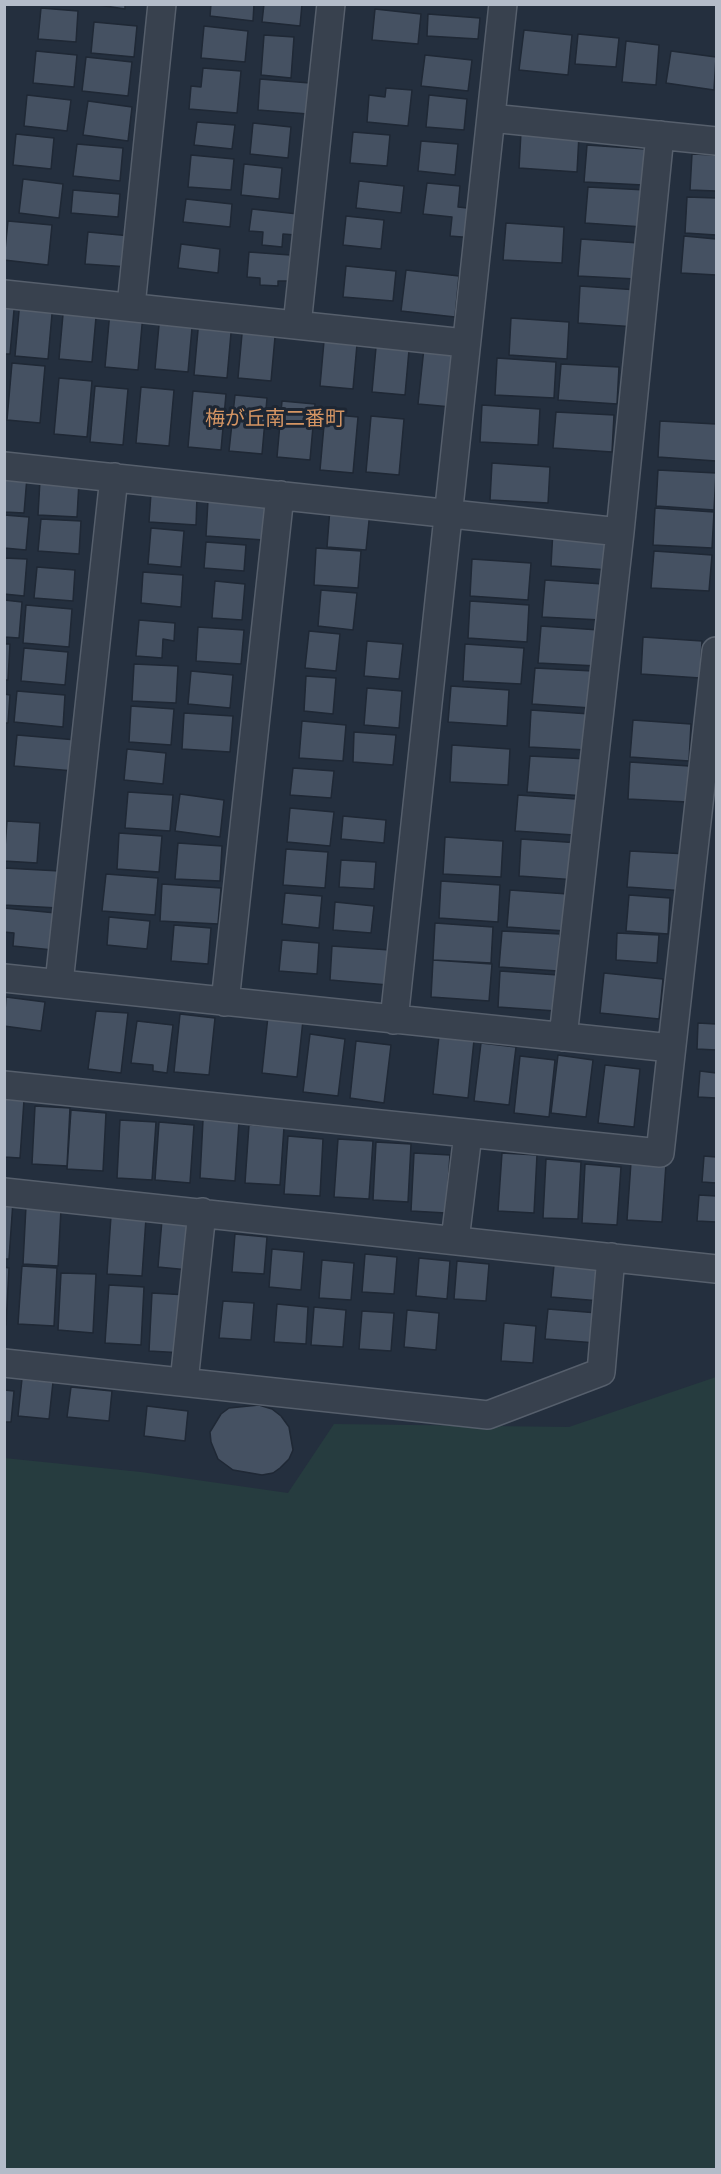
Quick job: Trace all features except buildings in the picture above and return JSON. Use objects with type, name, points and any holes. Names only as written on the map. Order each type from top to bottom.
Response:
[{"type":"street","points":[[131,306],[162,4]]},
{"type":"street","points":[[297,325],[331,4]]},
{"type":"street","points":[[394,1020],[503,4]]},
{"type":"street","points":[[490,118],[717,141]]},
{"type":"street","points":[[563,1037],[620,532],[660,135]]},
{"type":"street","points":[[4,294],[465,343]]},
{"type":"street","points":[[4,466],[620,532]]},
{"type":"street","points":[[59,983],[114,477]]},
{"type":"street","points":[[225,1002],[280,495]]},
{"type":"street","points":[[4,1085],[660,1153],[717,651]]},
{"type":"street","points":[[4,978],[671,1048]]},
{"type":"street","points":[[455,1240],[468,1134]]},
{"type":"street","points":[[4,1192],[717,1269]]},
{"type":"street","points":[[184,1382],[202,1212]]},
{"type":"street","points":[[4,1363],[488,1415],[601,1372],[611,1257]]},
{"type":"green space","points":[[716,1377],[716,2169],[5,2169],[4,1458],[141,1472],[288,1493],[334,1424],[569,1427]]},
{"type":"district","name":"梅が丘南二番町","points":[[275,420]]}]
